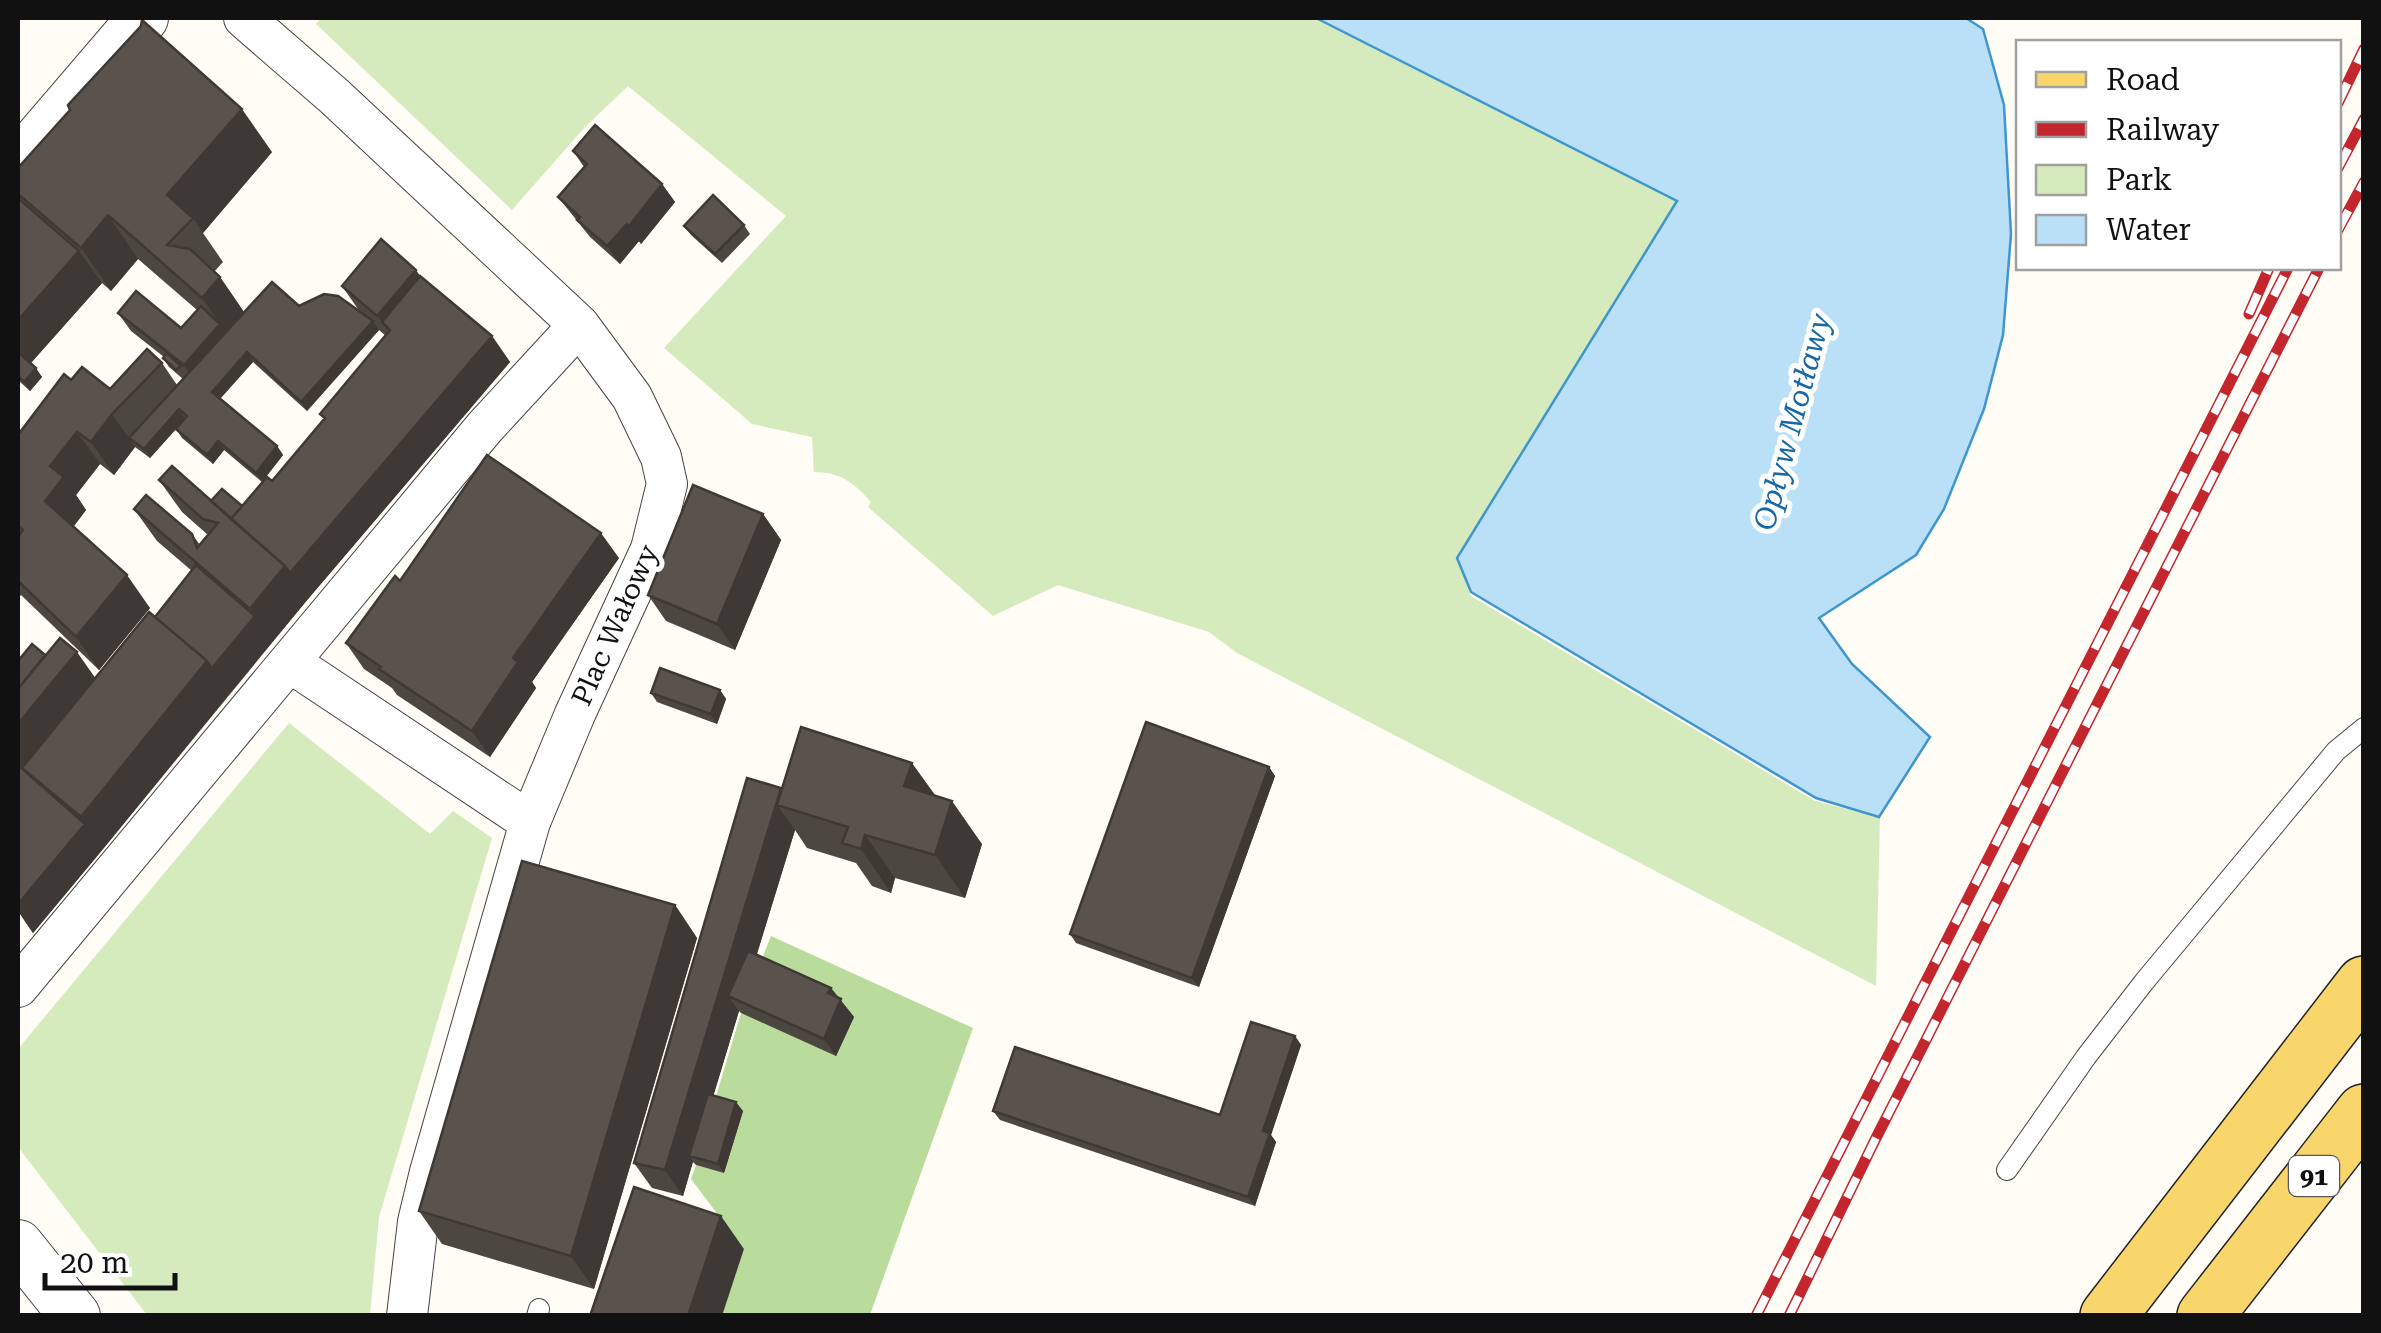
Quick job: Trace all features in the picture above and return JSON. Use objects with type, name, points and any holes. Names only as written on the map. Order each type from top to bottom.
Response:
[{"type":"main road","points":[[2108,1316],[2364,984]]},
{"type":"main road","name":"91","points":[[2205,1316],[2364,1112]]},
{"type":"street","points":[[18,164],[143,18]]},
{"type":"street","name":"Plac Wałowy","points":[[244,18],[334,96],[578,325],[632,398],[661,457],[667,484],[652,549],[574,714],[530,822],[430,1172],[418,1222],[407,1316]]},
{"type":"street","points":[[18,987],[485,428],[578,325]]},
{"type":"street","points":[[291,663],[530,822]]},
{"type":"street","points":[[18,1245],[75,1316]]},
{"type":"lane","points":[[2008,1170],[2086,1057],[2144,982],[2336,751],[2364,728]]},
{"type":"green space","points":[[321,18],[1316,18],[1678,201],[1457,558],[1471,596],[1815,801],[1880,817],[1876,986],[1237,653],[1209,632],[1058,585],[993,616],[868,507],[871,502],[853,484],[839,476],[814,472],[812,437],[752,424],[664,348],[786,216],[628,86],[585,127],[512,210],[316,24]]},
{"type":"green space","points":[[289,723],[430,834],[453,811],[492,838],[379,1217],[370,1315],[147,1315],[18,1147],[18,1049]]},
{"type":"green space","points":[[771,936],[973,1028],[870,1315],[722,1315],[744,1249],[691,1179],[696,1165],[725,1173],[714,1103],[741,1013]]},
{"type":"water","name":"Opływ Motławy","points":[[1316,18],[1966,18],[1983,29],[2004,105],[2011,234],[2003,335],[1984,409],[1944,509],[1916,555],[1819,618],[1852,664],[1930,737],[1879,817],[1816,798],[1471,592],[1457,558],[1677,201]]},
{"type":"building","points":[[142,20],[242,109],[167,195],[193,218],[167,245],[190,249],[220,277],[202,298],[108,215],[81,248],[18,194],[18,168],[70,110],[68,105],[141,26]]},
{"type":"building","points":[[595,125],[662,184],[629,226],[607,246],[558,197],[587,164],[573,151]]},
{"type":"building","points":[[713,195],[744,225],[715,254],[684,226]]},
{"type":"building","points":[[18,198],[79,251],[18,320]]},
{"type":"building","points":[[381,239],[416,270],[377,316],[342,286]]},
{"type":"building","points":[[420,276],[492,336],[290,573],[231,519],[267,477],[272,481],[325,418],[320,414],[390,330],[382,322]]},
{"type":"building","points":[[272,282],[299,306],[324,294],[338,296],[373,321],[301,402],[247,352],[212,392],[277,446],[256,473],[218,441],[207,455],[176,429],[187,416],[179,409],[144,449],[129,438]]},
{"type":"building","points":[[136,291],[181,328],[201,306],[220,324],[184,365],[118,313]]},
{"type":"building","points":[[147,349],[162,363],[112,414],[91,442],[77,432],[50,466],[64,477],[45,501],[127,575],[76,637],[18,581],[18,537],[23,530],[18,526],[18,435],[64,374],[71,380],[82,367],[110,389]]},
{"type":"building","points":[[18,352],[36,368],[24,382],[18,376]]},
{"type":"building","points":[[167,353],[181,366],[176,370],[163,358]]},
{"type":"building","points":[[487,455],[601,533],[513,658],[518,662],[472,731],[346,643],[395,576],[400,581]]},
{"type":"building","points":[[172,466],[285,566],[250,609],[134,509],[146,495],[192,534],[197,548],[218,523],[203,519],[159,480]]},
{"type":"building","points":[[693,485],[763,514],[717,624],[648,595]]},
{"type":"building","points":[[222,489],[242,506],[231,519],[211,501]]},
{"type":"building","points":[[196,565],[255,616],[212,668],[155,617]]},
{"type":"building","points":[[149,612],[207,661],[81,817],[22,768]]},
{"type":"building","points":[[60,638],[77,652],[18,724],[18,689]]},
{"type":"building","points":[[32,644],[45,655],[18,689],[18,661]]},
{"type":"building","points":[[660,668],[720,690],[711,714],[651,693]]},
{"type":"building","points":[[1146,722],[1269,767],[1192,978],[1070,934]]},
{"type":"building","points":[[801,727],[912,763],[904,786],[952,801],[935,855],[865,835],[861,849],[842,843],[848,827],[777,805]]},
{"type":"building","points":[[18,765],[85,824],[18,904]]},
{"type":"building","points":[[747,778],[781,788],[665,1170],[634,1163]]},
{"type":"building","points":[[522,861],[675,905],[571,1256],[419,1211]]},
{"type":"building","points":[[748,951],[831,988],[828,993],[841,999],[824,1039],[728,996]]},
{"type":"building","points":[[1251,1022],[1295,1036],[1263,1131],[1270,1133],[1248,1197],[993,1111],[1015,1047],[1220,1115]]},
{"type":"building","points":[[708,1094],[736,1102],[718,1164],[689,1156]]},
{"type":"building","points":[[634,1187],[721,1216],[688,1316],[590,1316]]},
{"type":"railway","points":[[2341,97],[2364,49]]},
{"type":"railway","points":[[2341,162],[2364,119]]},
{"type":"railway","points":[[2341,224],[2364,182]]},
{"type":"railway","points":[[2249,314],[2268,270]]},
{"type":"railway","points":[[1756,1316],[2287,270]]},
{"type":"railway","points":[[1789,1316],[2318,270]]}]
